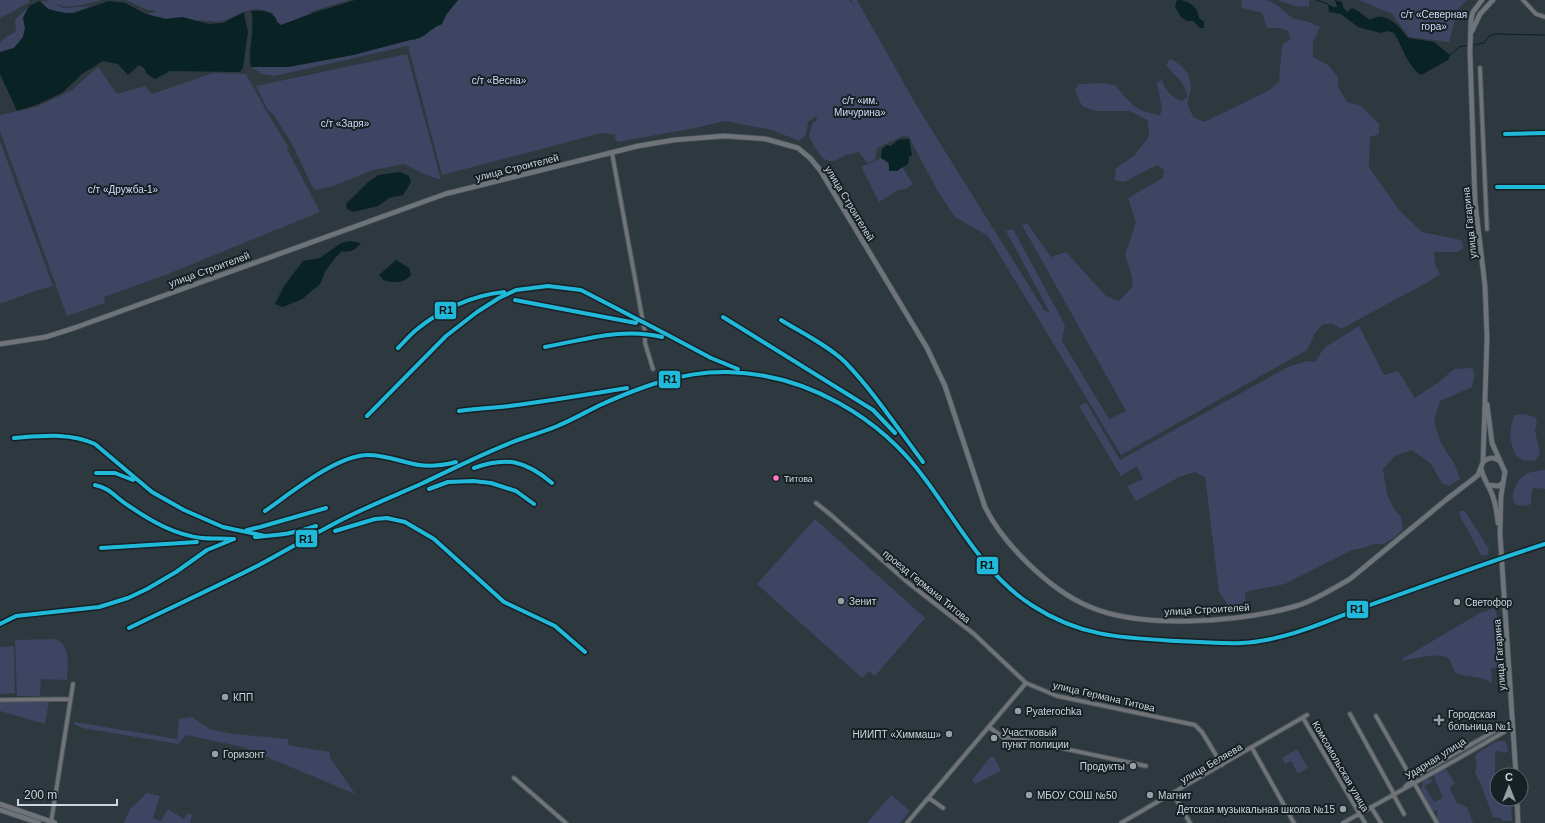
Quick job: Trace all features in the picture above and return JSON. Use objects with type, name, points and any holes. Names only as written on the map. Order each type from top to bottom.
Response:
[{"type":"main road","name":"улица Гагарина","points":[[1482,0],[1473,12],[1471,19],[1470,52],[1475,201],[1485,286],[1487,338],[1485,393]]},
{"type":"main road","points":[[1471,35],[1480,14],[1492,0]]},
{"type":"main road","name":"улица Строителей","points":[[0,344],[46,337],[445,194],[612,153],[674,140],[724,136],[766,139],[798,148],[810,158],[820,170],[927,348],[945,386],[985,507],[995,524],[1007,540],[1032,566],[1059,590],[1088,606],[1108,613],[1129,617],[1178,621],[1253,616],[1298,606],[1338,587],[1350,579],[1478,475],[1481,468]]},
{"type":"main road","points":[[1485,393],[1492,443],[1505,472],[1501,496],[1500,534]]},
{"type":"main road","points":[[1485,393],[1483,462],[1481,468],[1494,498],[1500,534]]},
{"type":"main road","points":[[1483,462],[1489,458],[1500,460]]},
{"type":"main road","points":[[1472,480],[1479,480],[1498,486],[1503,483]]},
{"type":"main road","name":"улица Гагарина","points":[[1500,534],[1515,767]]},
{"type":"main road","points":[[0,804],[52,822]]},
{"type":"main road","points":[[1517,807],[1518,823]]},
{"type":"main road","points":[[0,810],[38,823]]},
{"type":"street","points":[[1523,0],[1536,14],[1545,17]]},
{"type":"street","points":[[1480,68],[1487,229]]},
{"type":"street","points":[[612,153],[645,333],[645,343],[654,369]]},
{"type":"street","name":"проезд Германа Титова","points":[[816,503],[906,581],[974,634],[1026,683]]},
{"type":"street","points":[[907,823],[1026,683]]},
{"type":"street","name":"улица Германа Титова","points":[[1026,683],[1057,696],[1195,725],[1202,732],[1222,765]]},
{"type":"street","points":[[52,822],[72,684]]},
{"type":"street","points":[[0,700],[70,698]]},
{"type":"street","points":[[1350,714],[1404,814]]},
{"type":"street","name":"улица Беляева","points":[[1122,823],[1307,715]]},
{"type":"street","points":[[1376,716],[1437,823]]},
{"type":"street","name":"Комсомольская улица","points":[[1303,718],[1365,823]]},
{"type":"street","name":"Ударная улица","points":[[1403,789],[1412,780],[1512,724]]},
{"type":"street","points":[[989,727],[1004,738],[1009,737],[1146,766]]},
{"type":"street","name":"Ударная улица","points":[[1343,823],[1414,784],[1505,728]]},
{"type":"street","points":[[1252,748],[1294,823]]},
{"type":"street","points":[[514,778],[566,823]]},
{"type":"street","points":[[1173,794],[1190,823]]},
{"type":"street","points":[[929,798],[943,808]]},
{"type":"street","points":[[1371,807],[1381,823]]},
{"type":"green space","points":[[0,0],[29,0],[30,2],[0,18]]},
{"type":"green space","points":[[44,0],[102,0],[82,5],[62,6]]},
{"type":"green space","points":[[125,0],[349,0],[307,13],[313,13],[281,25],[272,14],[274,14],[257,9],[252,9],[222,21],[197,21],[182,17],[166,19],[146,14],[158,11],[148,10]]},
{"type":"green space","points":[[458,0],[849,0],[854,6],[851,0],[857,0],[915,103],[1044,310],[1050,313],[1006,231],[1013,229],[1065,325],[1062,341],[1109,419],[1126,411],[1022,225],[1027,223],[1051,257],[1066,252],[1106,296],[1119,301],[1133,286],[1131,273],[1125,255],[1136,222],[1128,198],[1163,178],[1164,170],[1157,165],[1124,182],[1115,180],[1116,168],[1135,155],[1149,136],[1148,121],[1130,111],[1095,111],[1082,106],[1075,90],[1079,84],[1104,83],[1115,85],[1138,109],[1160,115],[1162,110],[1157,82],[1162,80],[1169,93],[1182,101],[1188,97],[1182,83],[1166,65],[1170,59],[1182,67],[1189,77],[1191,89],[1187,103],[1193,117],[1204,122],[1268,91],[1279,82],[1282,45],[1290,39],[1288,31],[1280,28],[1267,28],[1262,13],[1242,8],[1241,0],[1267,0],[1277,5],[1292,18],[1309,22],[1320,27],[1313,42],[1313,57],[1328,65],[1338,77],[1338,87],[1347,102],[1361,106],[1379,124],[1379,134],[1370,137],[1369,167],[1399,210],[1422,232],[1461,240],[1464,248],[1457,252],[1434,252],[1435,265],[1440,274],[1428,282],[1341,329],[1333,324],[1323,324],[1315,333],[1307,350],[1121,455],[988,236],[955,217],[937,190],[909,137],[903,136],[877,148],[875,160],[867,163],[859,152],[847,154],[837,160],[829,161],[822,157],[809,137],[812,124],[817,120],[816,116],[808,122],[805,135],[799,141],[772,130],[725,121],[618,142],[614,138],[617,135],[602,133],[442,175],[408,46],[274,76],[262,74],[251,67],[288,67],[353,55],[420,38],[433,28],[442,24],[446,15]]},
{"type":"green space","points":[[1278,0],[1309,0],[1309,7],[1294,6]]},
{"type":"green space","name":"с/т «Северная гора»","points":[[1359,0],[1467,0],[1458,9],[1449,42],[1409,37],[1392,14]]},
{"type":"green space","points":[[40,1],[52,2],[63,8],[91,6],[70,13],[58,13],[46,7]]},
{"type":"green space","points":[[29,6],[23,18],[25,28],[23,37],[14,48],[0,52],[0,42],[7,36],[16,32],[15,20]]},
{"type":"green space","name":"с/т «Заря»","points":[[407,54],[441,180],[404,164],[373,170],[331,187],[314,190],[291,142],[273,114],[268,110],[256,86]]},
{"type":"green space","name":"с/т «Дружба-1»","points":[[98,67],[117,94],[145,86],[152,94],[213,73],[246,74],[289,148],[287,149],[320,212],[168,274],[104,297],[105,303],[67,316],[0,131],[0,115],[36,107],[72,90]]},
{"type":"green space","points":[[0,141],[53,286],[0,304]]},
{"type":"green space","points":[[881,158],[888,163],[890,171],[897,171],[902,167],[913,184],[906,189],[898,190],[879,202],[861,167]]},
{"type":"green space","points":[[1359,326],[1384,375],[1398,371],[1415,398],[1439,382],[1454,369],[1472,368],[1475,374],[1472,387],[1440,401],[1434,421],[1441,443],[1455,465],[1460,479],[1449,486],[1442,483],[1431,464],[1412,450],[1395,456],[1383,469],[1387,494],[1394,509],[1401,517],[1403,529],[1394,538],[1383,544],[1374,544],[1352,550],[1285,584],[1245,592],[1246,610],[1241,612],[1230,608],[1219,592],[1205,477],[1195,472],[1179,477],[1136,501],[1127,486],[1143,479],[1137,466],[1121,476],[1079,406],[1086,402],[1120,460],[1288,367],[1307,361],[1315,362],[1324,348]]},
{"type":"green space","points":[[1524,414],[1535,417],[1537,421],[1535,431],[1540,454],[1536,460],[1525,461],[1516,456],[1512,445],[1511,426],[1514,415]]},
{"type":"green space","points":[[1545,470],[1545,489],[1534,488],[1532,490],[1531,503],[1528,506],[1517,505],[1513,501],[1513,494],[1515,487],[1521,478],[1525,474],[1531,472]]},
{"type":"green space","points":[[1460,511],[1465,511],[1489,549],[1487,555],[1481,555],[1459,514]]},
{"type":"green space","name":"Зенит","points":[[815,519],[925,618],[875,676],[869,671],[862,678],[757,584]]},
{"type":"green space","points":[[1494,608],[1496,610],[1502,667],[1491,669],[1492,683],[1482,678],[1457,673],[1449,659],[1446,657],[1427,656],[1403,661],[1402,659],[1480,613]]},
{"type":"green space","points":[[53,639],[59,641],[66,649],[68,661],[67,680],[41,679],[40,696],[17,696],[15,640]]},
{"type":"green space","points":[[14,646],[15,693],[0,694],[0,647]]},
{"type":"green space","points":[[49,701],[45,724],[0,711],[0,702]]},
{"type":"green space","points":[[192,717],[211,730],[234,734],[288,739],[288,745],[330,752],[330,757],[355,794],[243,747],[186,735],[178,744],[82,728],[74,724],[75,722],[177,739],[179,719]]},
{"type":"green space","points":[[1503,730],[1502,732],[1417,780],[1417,778]]},
{"type":"green space","points":[[1505,741],[1508,751],[1505,753],[1497,751],[1495,753],[1495,767],[1489,767],[1489,806],[1475,773],[1477,766],[1475,756],[1477,753],[1495,742]]},
{"type":"green space","points":[[1297,749],[1308,768],[1298,774],[1291,761],[1285,764],[1282,758]]},
{"type":"green space","points":[[991,756],[994,757],[1001,771],[975,784],[972,780]]},
{"type":"green space","points":[[1445,767],[1455,784],[1451,786],[1450,789],[1457,803],[1467,807],[1473,823],[1439,823],[1436,819],[1438,810],[1432,812],[1424,798],[1424,794],[1421,790],[1424,779],[1427,777],[1429,780],[1431,779],[1433,781],[1425,787],[1434,802],[1443,798],[1433,774]]},
{"type":"green space","points":[[147,793],[160,796],[153,818],[161,821],[168,809],[184,819],[187,813],[192,815],[190,823],[124,823],[130,809]]},
{"type":"green space","points":[[891,795],[910,811],[900,823],[867,823]]},
{"type":"green space","points":[[1489,807],[1511,807],[1512,821],[1503,821],[1501,818],[1493,817]]},
{"type":"shaded area","points":[[355,0],[458,0],[446,15],[442,24],[433,28],[420,38],[353,55],[288,67],[251,67],[250,53],[253,25],[251,11],[271,13],[281,25]]},
{"type":"shaded area","points":[[1177,0],[1185,1],[1195,7],[1199,18],[1204,22],[1204,28],[1200,28],[1193,21],[1187,21],[1181,17],[1175,7]]},
{"type":"shaded area","points":[[1335,0],[1342,2],[1343,7],[1347,12],[1352,8],[1370,20],[1376,17],[1387,18],[1394,22],[1408,38],[1434,42],[1450,55],[1448,60],[1421,75],[1412,67],[1394,33],[1387,31],[1381,33],[1358,27],[1341,14],[1329,12],[1328,4],[1333,7],[1337,7]]},
{"type":"shaded area","points":[[40,1],[48,9],[65,13],[74,13],[109,1],[125,3],[146,14],[166,19],[182,17],[209,24],[223,23],[244,12],[248,31],[243,68],[240,72],[170,71],[155,79],[147,74],[144,68],[139,65],[128,75],[118,64],[103,61],[82,74],[62,93],[36,105],[17,111],[0,74],[0,52],[14,48],[23,37],[25,28],[23,18],[29,6]]},
{"type":"shaded area","points":[[909,139],[912,155],[909,157],[908,164],[897,171],[889,171],[889,163],[881,158],[882,149],[887,145],[891,146],[898,140]]},
{"type":"shaded area","points":[[400,172],[409,176],[411,182],[403,195],[389,198],[378,206],[353,212],[347,209],[346,204],[367,183],[378,175]]},
{"type":"shaded area","points":[[350,241],[361,243],[353,250],[348,252],[342,251],[335,258],[326,270],[320,284],[302,299],[283,307],[275,304],[284,286],[303,261],[320,258],[341,243]]},
{"type":"shaded area","points":[[396,260],[409,268],[411,275],[405,280],[398,282],[383,280],[379,275]]},
{"type":"waterway","points":[[1316,0],[1328,4]]},
{"type":"waterway","points":[[1472,45],[1484,43],[1489,36],[1494,34],[1545,35]]},
{"type":"waterway","points":[[1450,55],[1459,47],[1468,45]]},
{"type":"transit line","name":"R1","points":[[1505,134],[1545,133]]},
{"type":"transit line","name":"R1","points":[[1497,187],[1545,187]]},
{"type":"transit line","name":"R1","points":[[367,416],[446,336],[477,312],[499,298],[516,290],[548,286],[581,290],[711,358],[738,369]]},
{"type":"transit line","name":"R1","points":[[398,348],[416,330],[446,310],[481,296],[504,292]]},
{"type":"transit line","name":"R1","points":[[515,300],[636,323]]},
{"type":"transit line","name":"R1","points":[[723,317],[873,410],[895,433]]},
{"type":"transit line","name":"R1","points":[[781,320],[822,345],[845,362],[876,398],[923,462]]},
{"type":"transit line","name":"R1","points":[[545,347],[588,338],[618,334],[633,333],[662,337]]},
{"type":"transit line","name":"R1","points":[[129,628],[259,565],[343,519],[488,452],[572,420],[598,406],[645,387],[678,377],[711,372],[757,375],[785,381],[813,390],[839,403],[863,418],[886,436],[907,457],[925,479],[973,548],[986,564],[1016,594],[1033,606],[1068,624],[1103,634],[1139,639],[1218,643],[1242,643],[1273,639],[1304,630],[1364,607],[1545,544]]},
{"type":"transit line","name":"R1","points":[[459,411],[510,406],[627,388]]},
{"type":"transit line","name":"R1","points":[[14,438],[65,436],[85,440],[95,444],[152,492],[184,510],[223,527],[265,536]]},
{"type":"transit line","name":"R1","points":[[265,511],[315,476],[342,461],[356,457],[368,455],[381,456],[424,466],[456,462]]},
{"type":"transit line","name":"R1","points":[[474,468],[496,462],[516,463],[525,465],[552,483]]},
{"type":"transit line","name":"R1","points":[[96,473],[115,473],[133,480]]},
{"type":"transit line","name":"R1","points":[[429,489],[448,482],[473,481],[491,483],[516,491],[534,504]]},
{"type":"transit line","name":"R1","points":[[0,624],[16,616],[99,607],[128,598],[176,572],[207,550],[234,539],[202,538],[173,531],[146,517],[124,503],[105,488],[95,485]]},
{"type":"transit line","name":"R1","points":[[247,530],[326,508]]},
{"type":"transit line","name":"R1","points":[[335,531],[375,519],[387,518],[405,522],[434,539],[504,602],[555,626],[585,652]]},
{"type":"transit line","name":"R1","points":[[255,537],[279,535],[316,526]]},
{"type":"transit line","name":"R1","points":[[101,548],[197,542]]},
{"type":"place","name":"Титова","points":[[776,478]]},
{"type":"place","name":"Зенит","points":[[841,601]]},
{"type":"place","name":"Светофор","points":[[1457,602]]},
{"type":"place","name":"КПП","points":[[225,697]]},
{"type":"place","name":"Pyaterochka","points":[[1018,711]]},
{"type":"place","name":"Городская больница №1","points":[[1439,720]]},
{"type":"place","name":"НИИПТ «Химмаш»","points":[[949,734]]},
{"type":"place","name":"Участковый пункт полиции","points":[[994,738]]},
{"type":"place","name":"Горизонт","points":[[215,754]]},
{"type":"place","name":"Продукты","points":[[1133,766]]},
{"type":"place","name":"МБОУ СОШ №50","points":[[1029,795]]},
{"type":"place","name":"Магнит","points":[[1150,795]]},
{"type":"place","name":"Детская музыкальная школа №15","points":[[1343,809]]},
{"type":"park label","name":"с/т «Весна»","points":[[499,80]]},
{"type":"park label","name":"с/т «им. Мичурина»","points":[[860,106]]}]
